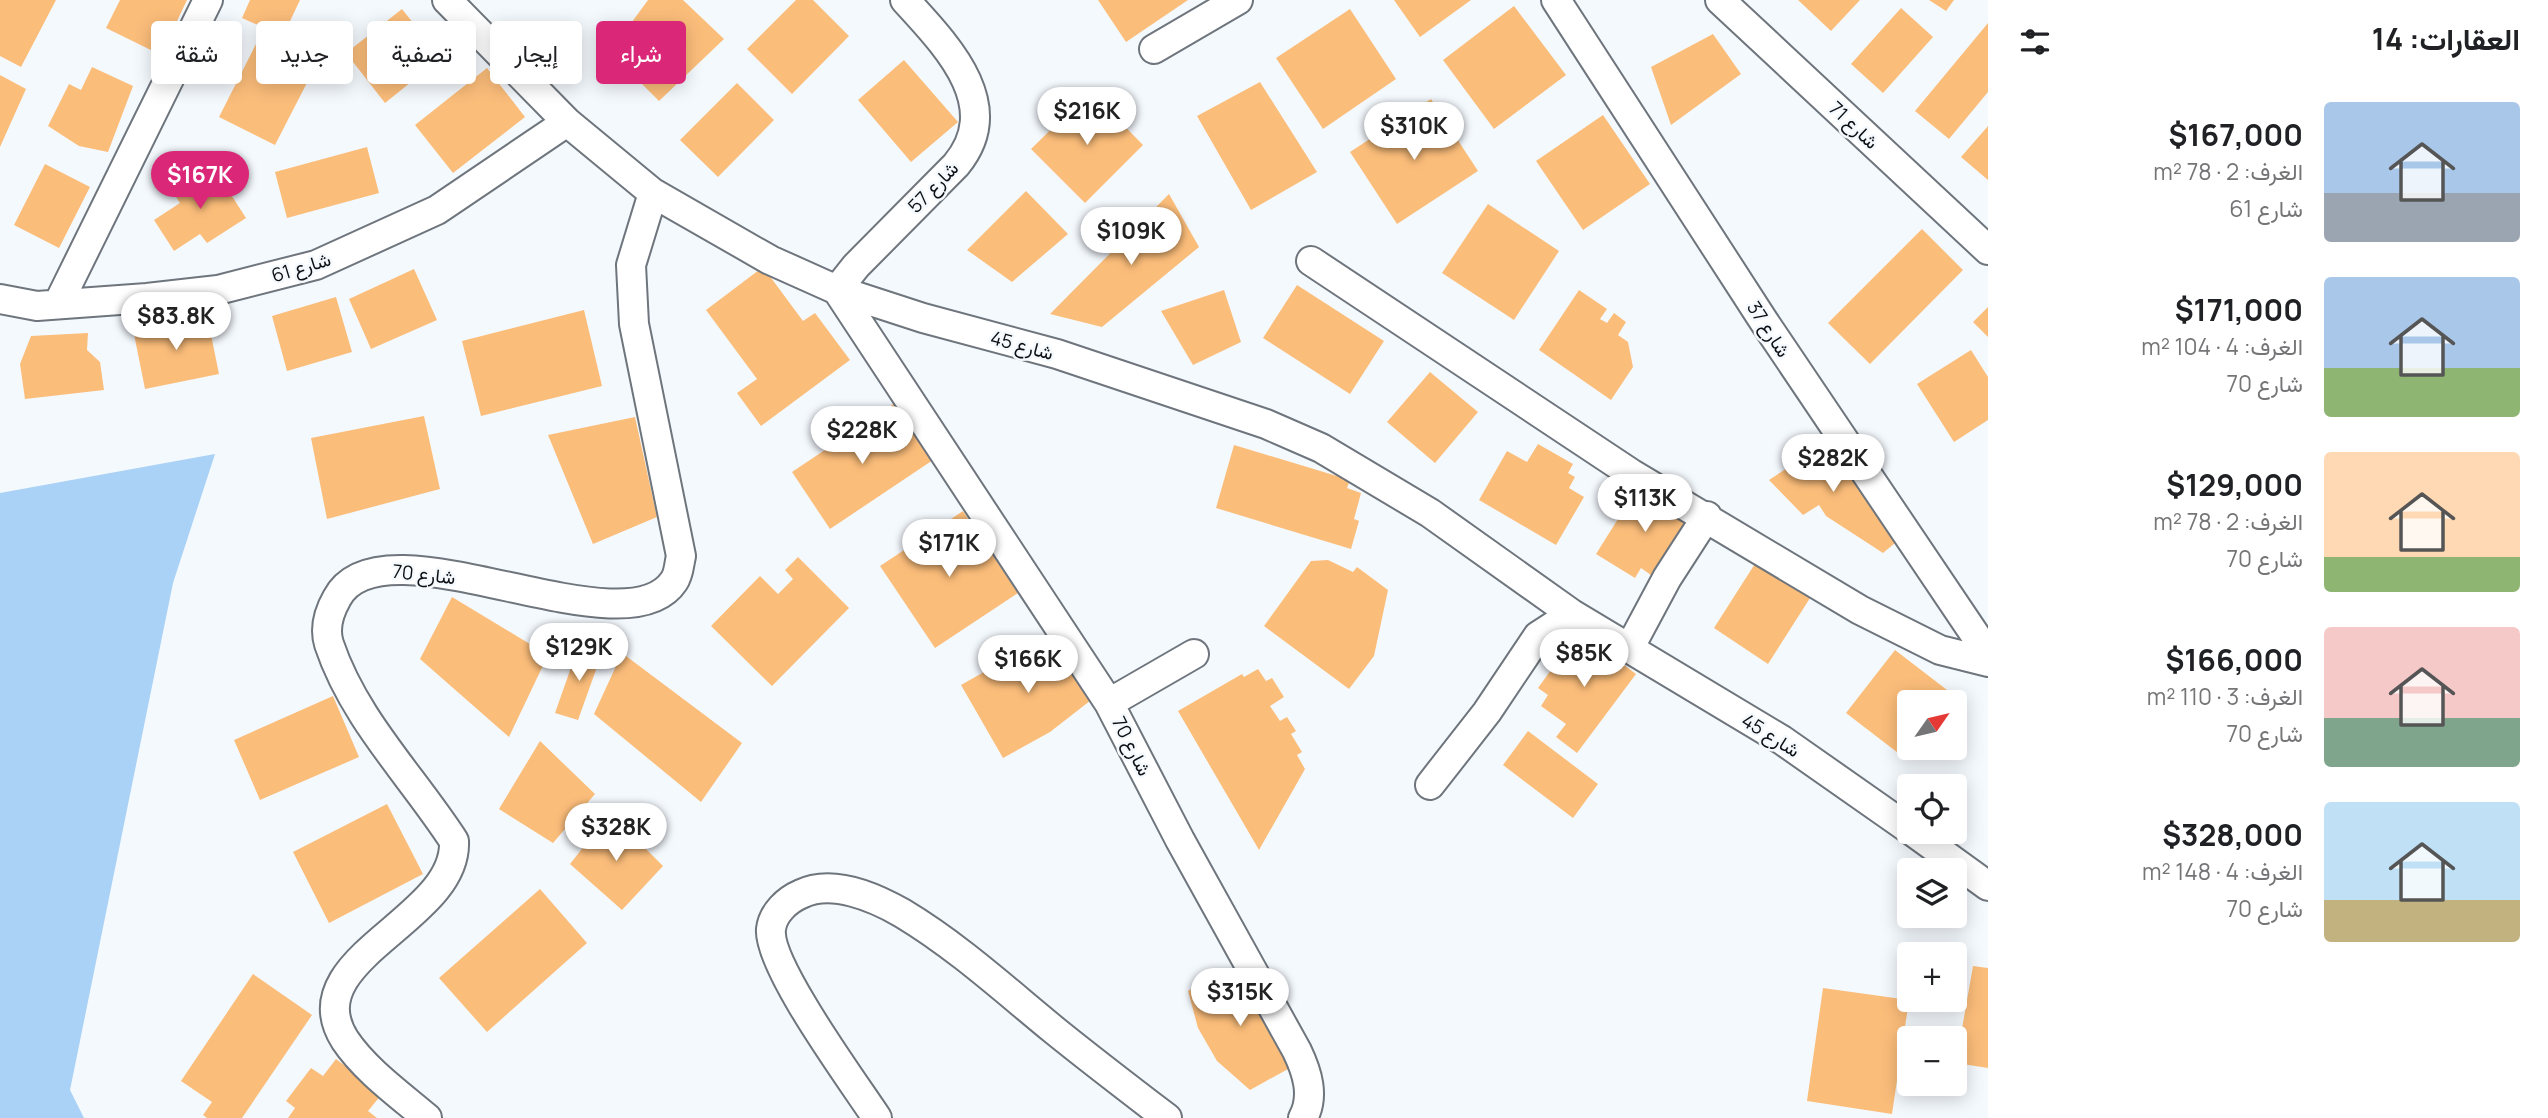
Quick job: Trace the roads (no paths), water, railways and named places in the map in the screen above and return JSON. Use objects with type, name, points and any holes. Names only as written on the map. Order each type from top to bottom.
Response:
[{"type":"street","points":[[58,304],[208,0]]},
{"type":"street","name":"شارع 45","points":[[447,0],[567,121],[653,193],[770,260],[838,290],[923,318],[1057,354],[1266,424],[1321,448],[1430,513],[1572,614],[1782,740],[1897,820]]},
{"type":"street","name":"شارع 57","points":[[838,290],[856,266],[956,165],[968,150],[973,133],[975,109],[970,83],[936,34],[905,0]]},
{"type":"street","points":[[1154,49],[1238,0]]},
{"type":"street","name":"شارع 37","points":[[1556,0],[1794,367],[1988,653]]},
{"type":"street","name":"شارع 71","points":[[1720,0],[1988,250]]},
{"type":"street","name":"شارع 61","points":[[0,299],[37,306],[218,290],[316,265],[438,210],[567,121]]},
{"type":"street","name":"شارع 70","points":[[427,1118],[398,1094],[346,1040],[337,1023],[335,1004],[338,989],[347,974],[415,912],[444,880],[453,866],[454,841],[363,715],[328,642],[328,618],[338,595],[349,582],[379,570],[426,573],[598,603],[623,604],[655,597],[674,581],[681,556],[641,367],[631,276],[631,265],[653,193]]},
{"type":"street","points":[[1311,261],[1632,474],[1908,636],[1941,650],[1988,663]]},
{"type":"street","name":"شارع 70","points":[[838,290],[1109,704],[1307,1072],[1307,1110],[1303,1118]]},
{"type":"street","points":[[1629,649],[1667,578],[1707,516]]},
{"type":"street","points":[[1430,785],[1487,712],[1538,636],[1572,614]]},
{"type":"street","points":[[1109,704],[1195,654]]},
{"type":"street","name":"شارع 45","points":[[1930,844],[1988,886]]},
{"type":"street","points":[[877,1118],[789,981],[776,955],[771,929],[775,918],[791,898],[804,892],[835,889],[867,897],[899,912],[949,944],[1167,1118]]}]
